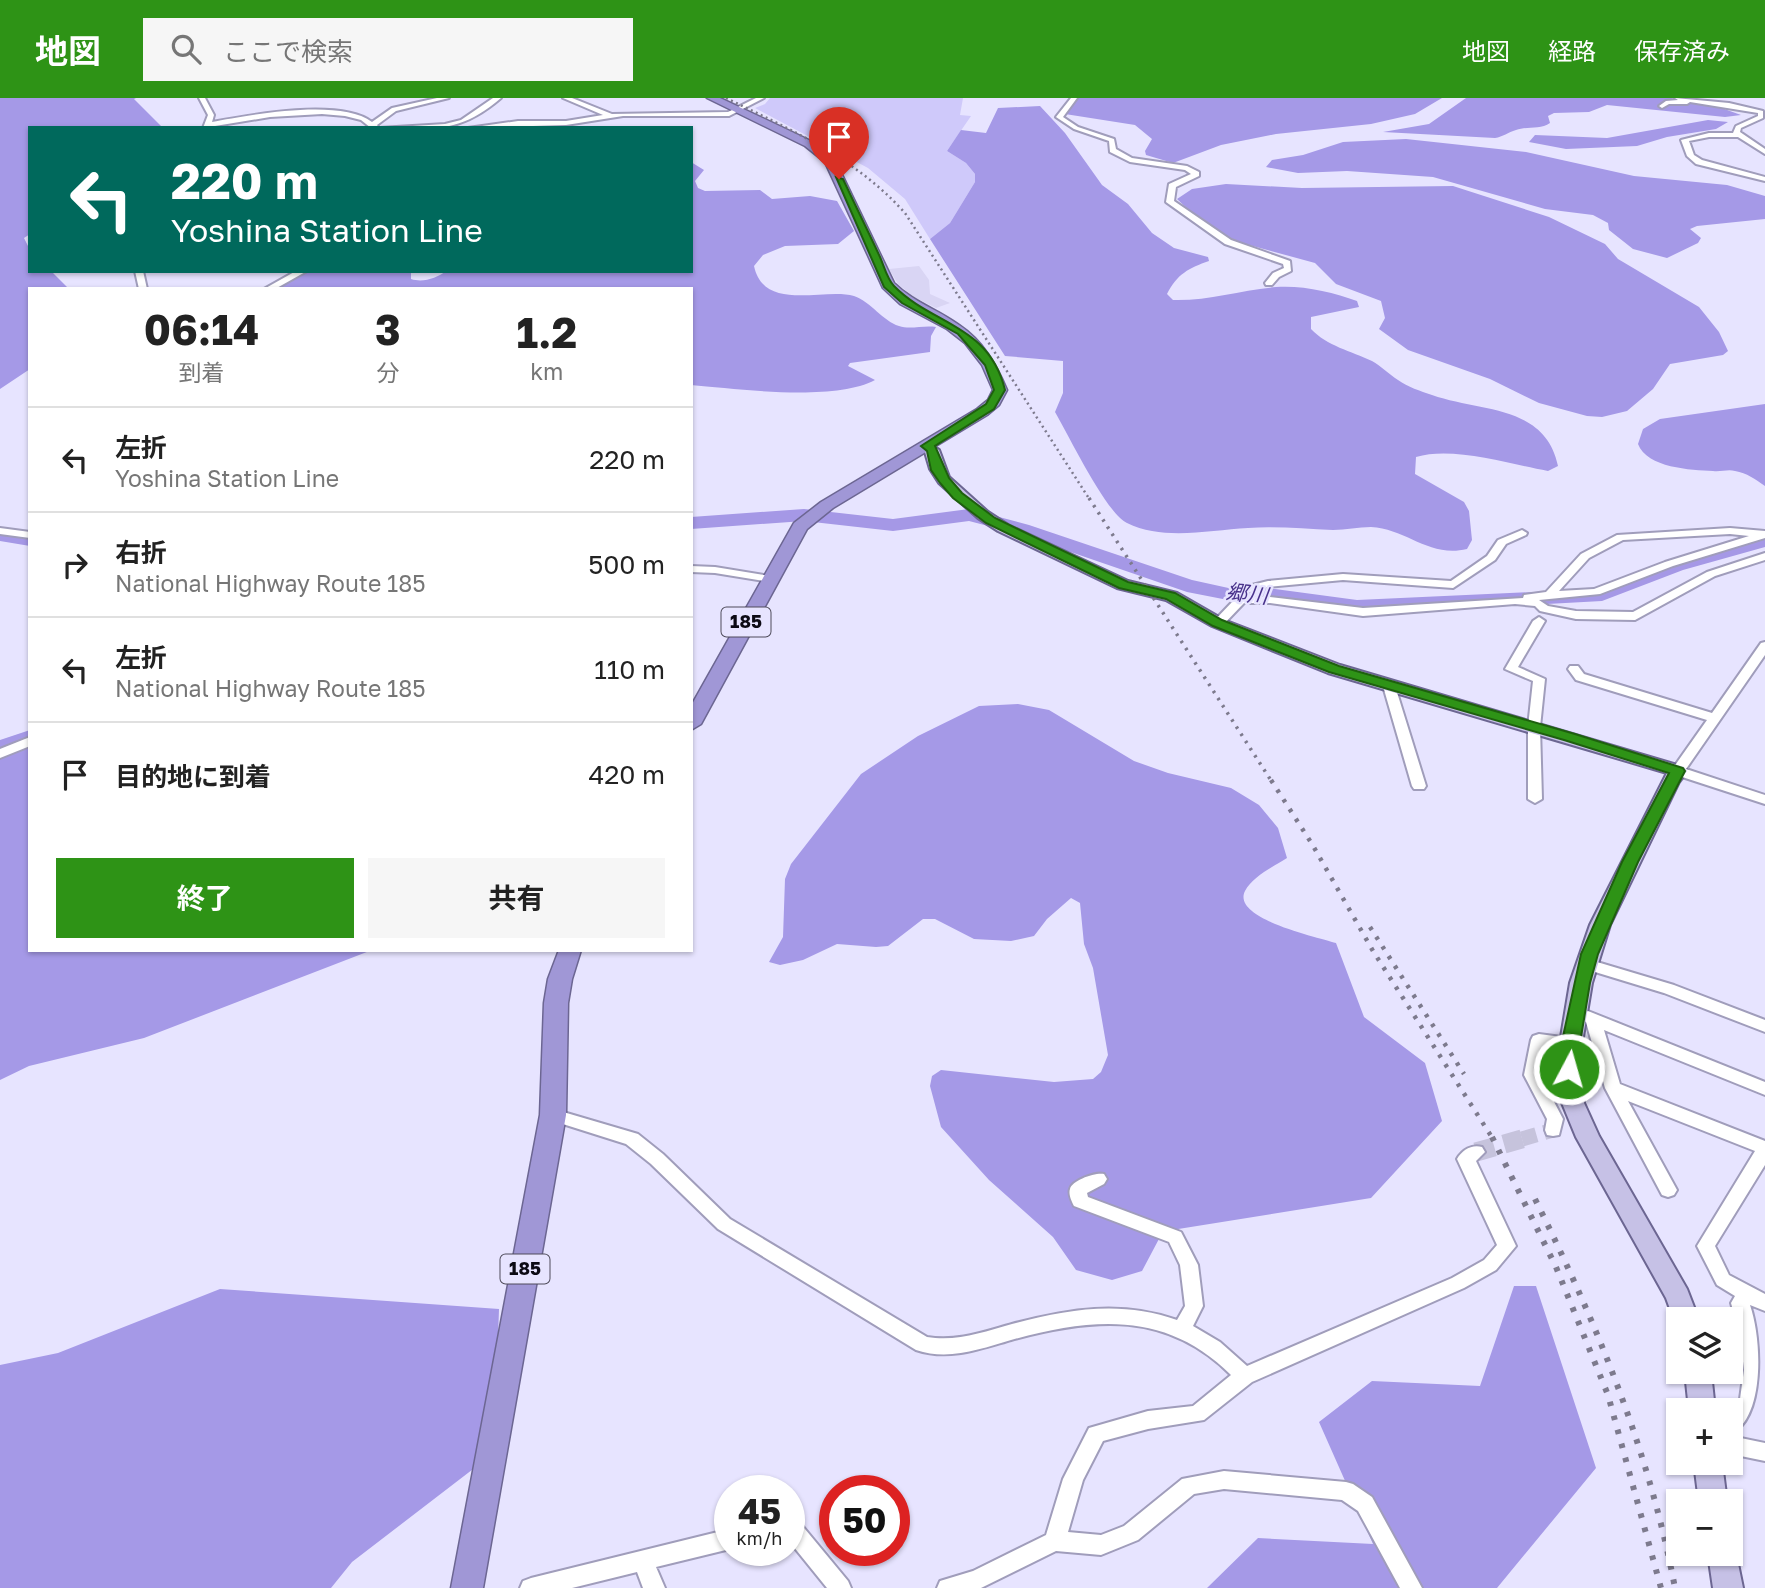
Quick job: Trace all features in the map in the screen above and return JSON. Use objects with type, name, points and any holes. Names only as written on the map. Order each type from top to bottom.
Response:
[{"type":"highway","name":"185","points":[[693,720],[793,536],[811,517],[994,402],[999,384],[989,363],[961,332],[905,301],[888,285],[830,160],[809,144],[712,98]]},
{"type":"highway","name":"185","points":[[467,1588],[553,1115],[555,1003],[559,979],[569,952]]},
{"type":"main road","points":[[927,446],[932,450],[937,470],[944,480],[986,518],[1123,585],[1171,596],[1218,623],[1307,659],[1389,687],[1678,771],[1664,793],[1605,914],[1587,964],[1585,1017],[1571,1042],[1569,1069],[1573,1102],[1588,1137],[1682,1307]]},
{"type":"main road","points":[[1724,1566],[1728,1588]]},
{"type":"street","points":[[202,98],[211,115],[207,126],[287,112],[359,116],[375,126],[394,109],[446,98]]},
{"type":"street","points":[[450,126],[468,119],[497,98]]},
{"type":"street","points":[[566,98],[609,115]]},
{"type":"street","points":[[490,126],[529,122],[566,124],[609,115],[729,114],[761,98]]},
{"type":"street","points":[[1074,98],[1059,117],[1076,128],[1112,140],[1112,150],[1130,160],[1194,171],[1196,174],[1172,186],[1170,202],[1228,242],[1287,263],[1288,270],[1276,275],[1269,283]]},
{"type":"street","points":[[1678,98],[1761,112],[1761,117],[1738,127],[1738,135]]},
{"type":"street","points":[[1662,106],[1668,102],[1711,102]]},
{"type":"street","points":[[1765,152],[1738,135],[1709,135],[1685,140],[1691,156],[1699,162],[1765,179]]},
{"type":"street","points":[[272,287],[299,273]]},
{"type":"street","points":[[0,531],[28,536]]},
{"type":"street","points":[[1548,597],[1585,556],[1621,537],[1730,531],[1765,533]]},
{"type":"street","points":[[1241,597],[1240,591],[1268,584],[1343,577],[1453,585],[1491,558],[1502,542],[1522,533]]},
{"type":"street","points":[[1241,597],[1363,612],[1596,592],[1669,564],[1765,533]]},
{"type":"street","points":[[1504,600],[1538,603],[1544,609],[1576,615],[1635,616],[1711,574],[1765,556]]},
{"type":"street","points":[[693,569],[770,579]]},
{"type":"street","points":[[1218,623],[1241,597]]},
{"type":"street","points":[[1535,799],[1534,727],[1539,679],[1511,669],[1539,621]]},
{"type":"street","points":[[1763,652],[1678,771],[1765,800]]},
{"type":"street","points":[[1574,669],[1580,677],[1715,718]]},
{"type":"street","points":[[1389,687],[1406,735],[1419,786]]},
{"type":"street","points":[[0,754],[28,742]]},
{"type":"street","points":[[1587,964],[1669,989],[1765,1026]]},
{"type":"street","points":[[1585,1017],[1613,1088],[1668,1190]]},
{"type":"street","points":[[1585,1017],[1765,1089]]},
{"type":"street","points":[[1553,1129],[1555,1119],[1532,1075],[1536,1051],[1539,1040],[1571,1042]]},
{"type":"street","points":[[1613,1088],[1765,1149],[1706,1246],[1723,1280],[1757,1298]]},
{"type":"street","points":[[553,1115],[632,1139],[657,1159],[690,1194],[724,1224],[923,1344],[944,1349],[1086,1314],[1131,1315],[1167,1324],[1209,1344],[1245,1376]]},
{"type":"street","points":[[1055,1541],[1073,1479],[1096,1434],[1147,1420],[1197,1414],[1245,1376],[1395,1312],[1490,1265],[1507,1247],[1466,1159],[1476,1152]]},
{"type":"street","points":[[1098,1179],[1078,1190],[1080,1201],[1175,1237],[1189,1265],[1194,1306],[1181,1331]]},
{"type":"street","points":[[1743,1416],[1754,1407],[1761,1363],[1755,1339],[1740,1303],[1757,1298]]},
{"type":"street","points":[[1743,1447],[1765,1452]]},
{"type":"street","points":[[948,1588],[976,1580],[1055,1541],[1101,1545],[1132,1533],[1188,1486],[1224,1480],[1346,1491],[1365,1504],[1411,1588]]},
{"type":"street","points":[[531,1588],[714,1543]]},
{"type":"street","points":[[805,1545],[840,1588]]},
{"type":"street","points":[[643,1560],[654,1588]]},
{"type":"shaded area","points":[[0,98],[136,98],[134,99],[161,126],[28,126],[28,235],[24,238],[28,246],[28,273],[53,273],[67,287],[28,287],[28,370],[0,389]]},
{"type":"shaded area","points":[[770,98],[963,98],[960,115],[971,116],[947,151],[966,163],[975,174],[975,182],[950,223],[930,239],[905,199],[868,168],[755,108],[765,104]]},
{"type":"shaded area","points":[[1076,98],[1442,98],[1415,114],[1371,124],[1276,134],[1221,145],[1173,163],[1146,155],[1145,151],[1152,139],[1135,125],[1065,114]]},
{"type":"shaded area","points":[[1466,98],[1671,98],[1716,106],[1741,115],[1725,117],[1607,105],[1589,112],[1554,113],[1548,116],[1550,123],[1546,125],[1520,129],[1495,138],[1383,132],[1429,124]]},
{"type":"shaded area","points":[[1040,106],[1065,133],[1102,185],[1128,204],[1152,233],[1174,248],[1208,257],[1209,261],[1190,269],[1175,281],[1167,294],[1173,300],[1199,299],[1263,288],[1296,287],[1357,301],[1359,307],[1311,317],[1311,329],[1332,344],[1372,361],[1414,389],[1525,421],[1540,431],[1551,446],[1558,466],[1548,471],[1464,455],[1431,454],[1416,457],[1415,474],[1464,502],[1469,511],[1472,540],[1467,549],[1453,551],[1429,547],[1396,533],[1371,527],[1333,530],[1259,527],[1171,533],[1156,532],[1127,523],[1118,516],[1099,490],[1055,412],[1063,393],[1063,361],[1005,356],[930,239],[950,223],[975,182],[975,174],[966,163],[947,151],[961,130],[986,133],[998,108]]},
{"type":"shaded area","points":[[1708,120],[1728,122],[1716,129],[1667,137],[1637,146],[1566,149],[1529,142],[1535,135],[1607,138]]},
{"type":"shaded area","points":[[1406,139],[1526,152],[1634,176],[1727,185],[1765,196],[1765,219],[1697,226],[1690,229],[1701,238],[1698,243],[1667,258],[1633,249],[1609,230],[1608,223],[1593,215],[1545,209],[1433,177],[1347,171],[1298,173],[1266,167],[1272,160],[1303,155],[1343,142]]},
{"type":"shaded area","points":[[693,163],[704,170],[695,181],[698,188],[705,191],[760,190],[772,199],[810,196],[837,201],[854,231],[838,244],[785,246],[763,255],[754,266],[760,280],[770,289],[782,294],[854,296],[899,326],[936,327],[931,336],[930,352],[850,363],[848,366],[875,380],[857,387],[836,391],[760,391],[693,385],[693,287],[275,287],[303,273],[411,273],[411,279],[434,278],[443,273],[693,273]]},
{"type":"shaded area","points":[[1226,184],[1302,188],[1453,186],[1549,217],[1605,244],[1618,259],[1699,307],[1719,332],[1728,351],[1723,355],[1670,364],[1653,389],[1627,411],[1602,417],[1587,416],[1539,403],[1490,379],[1408,350],[1379,329],[1385,318],[1381,301],[1336,284],[1315,263],[1227,239],[1177,199],[1192,189]]},
{"type":"shaded area","points":[[919,266],[929,280],[930,294],[950,303],[936,308],[914,297],[898,284],[889,269]]},
{"type":"shaded area","points":[[1765,404],[1765,486],[1751,477],[1730,470],[1693,470],[1660,463],[1643,452],[1638,444],[1643,429],[1660,419]]},
{"type":"shaded area","points":[[1018,704],[1049,710],[1134,761],[1168,773],[1231,788],[1259,805],[1278,828],[1287,858],[1253,881],[1245,891],[1244,901],[1251,910],[1278,925],[1336,943],[1364,1017],[1425,1063],[1442,1121],[1371,1198],[1172,1230],[1160,1237],[1142,1271],[1112,1280],[1076,1270],[1053,1237],[989,1180],[941,1127],[930,1086],[932,1076],[941,1070],[1054,1082],[1093,1079],[1101,1072],[1108,1055],[1093,968],[1084,944],[1080,903],[1071,898],[1047,919],[1034,936],[1011,941],[974,939],[935,919],[923,919],[888,946],[837,944],[803,960],[780,965],[769,962],[783,937],[785,879],[791,864],[861,774],[918,736],[979,706]]},
{"type":"shaded area","points":[[28,742],[28,952],[367,952],[144,1038],[29,1066],[0,1080],[0,749]]},
{"type":"shaded area","points":[[1514,1286],[1536,1286],[1596,1468],[1497,1588],[1207,1588],[1258,1538],[1373,1544],[1319,1422],[1372,1381],[1480,1386]]},
{"type":"shaded area","points":[[220,1289],[499,1309],[494,1453],[352,1562],[331,1588],[0,1588],[0,1365],[58,1353]]},
{"type":"waterway","name":"郷川","points":[[693,523],[804,515],[893,525],[969,515],[1022,529],[1187,586],[1233,595],[1275,595],[1357,607],[1602,595],[1676,566],[1765,540]]},
{"type":"waterway","name":"郷川","points":[[0,535],[28,540]]},
{"type":"waterway","points":[[0,749],[28,738]]},
{"type":"tunnel","points":[[1525,1138],[1553,1130]]},
{"type":"tunnel","points":[[1525,1138],[1529,1137]]},
{"type":"tunnel","points":[[1476,1152],[1525,1138]]},
{"type":"railway","points":[[726,98],[798,134],[844,161],[866,176],[905,213],[1090,500]]},
{"type":"railway","points":[[1089,498],[1272,782]]},
{"type":"railway","points":[[1271,780],[1312,844],[1373,951],[1493,1139]]},
{"type":"railway","points":[[1370,927],[1464,1074]]},
{"type":"railway","points":[[1493,1139],[1556,1267],[1608,1395],[1661,1588]]},
{"type":"railway","points":[[1535,1199],[1600,1341],[1636,1437],[1664,1537],[1675,1588]]},
{"type":"route","points":[[839,179],[888,285],[905,301],[961,332],[989,363],[997,378],[1000,390],[990,407],[927,446],[932,450],[937,470],[944,480],[958,495],[990,520],[1123,585],[1171,596],[1218,623],[1334,669],[1678,771],[1670,781],[1600,925],[1581,983],[1569,1069]]}]
